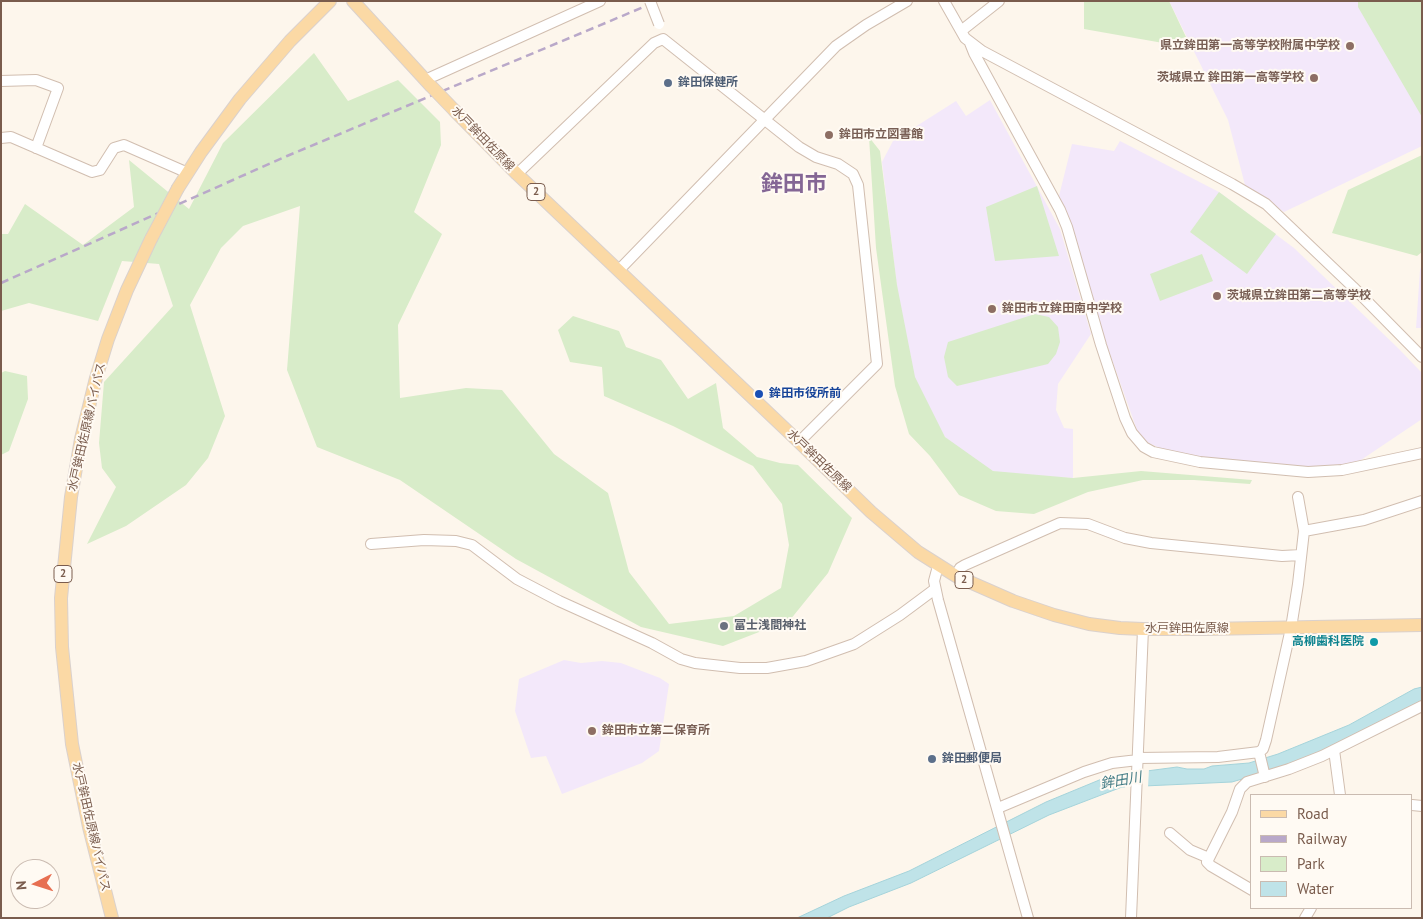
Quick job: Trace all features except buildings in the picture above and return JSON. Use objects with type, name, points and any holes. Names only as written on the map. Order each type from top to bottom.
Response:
[{"type":"main road","name":"水戸鉾田佐原線バイパス","points":[[112,918],[89,827],[72,744],[62,647],[61,598],[71,497],[81,439],[108,339],[127,290],[178,188],[216,130],[240,99],[277,54],[330,1]]},
{"type":"main road","name":"水戸鉾田佐原線","points":[[353,1],[427,82],[517,174],[871,512],[918,552],[938,566],[1013,601],[1054,615],[1089,624],[1143,630],[1422,625]]},
{"type":"street","points":[[427,82],[600,1]]},
{"type":"street","points":[[650,1],[663,39],[799,147],[816,157],[838,164],[853,174],[858,186],[877,364],[799,442]]},
{"type":"street","points":[[619,270],[836,46],[866,25],[907,1]]},
{"type":"street","points":[[944,1],[970,43],[1060,210],[1067,227],[1125,418],[1132,433],[1144,447],[1160,454],[1200,462],[1308,472],[1342,470],[1422,453]]},
{"type":"street","points":[[961,30],[999,1]]},
{"type":"street","points":[[517,174],[654,43],[663,39]]},
{"type":"street","points":[[970,43],[1266,204],[1353,287],[1422,357]]},
{"type":"street","points":[[1,81],[36,80],[58,88],[36,148]]},
{"type":"street","points":[[1,138],[10,137],[92,172],[100,170],[114,148],[124,145],[188,173]]},
{"type":"street","points":[[998,809],[1084,772],[1112,763],[1138,760],[1218,757],[1259,753],[1263,749],[1290,628],[1301,555],[1304,531],[1298,497]]},
{"type":"street","points":[[1304,531],[1364,520],[1422,500]]},
{"type":"street","points":[[956,576],[960,568],[965,565],[1060,523],[1088,524],[1125,538],[1151,543],[1282,556],[1301,555]]},
{"type":"street","points":[[371,544],[424,540],[456,541],[472,545],[517,579],[559,601],[652,643],[681,659],[695,663],[740,668],[767,668],[806,661],[854,644],[900,615],[935,588]]},
{"type":"street","points":[[938,566],[934,575],[935,588],[1028,918]]},
{"type":"street","points":[[1131,918],[1143,630]]},
{"type":"street","points":[[1250,889],[1207,862],[1232,812],[1240,790],[1247,782],[1296,766],[1334,750],[1422,706]]},
{"type":"street","points":[[1334,750],[1340,794]]},
{"type":"street","points":[[1259,753],[1264,775]]},
{"type":"street","points":[[1170,833],[1190,850],[1209,858]]},
{"type":"shaded area","name":"茨城県立 鉾田第一高等学校","points":[[1169,1],[1422,1],[1422,146],[1284,212],[1245,185],[1228,120]]},
{"type":"shaded area","name":"鉾田市立鉾田南中学校","points":[[990,100],[1060,229],[1091,334],[1058,384],[1056,410],[1064,428],[1073,429],[1073,478],[1007,475],[976,466],[951,445],[930,416],[905,354],[882,162],[893,141],[956,101],[966,116]]},
{"type":"shaded area","name":"茨城県立鉾田第二高等学校","points":[[1120,141],[1219,192],[1294,248],[1422,373],[1422,419],[1355,464],[1317,468],[1195,457],[1162,449],[1144,441],[1137,430],[1106,343],[1071,227],[1059,196],[1072,144],[1114,151]]},
{"type":"shaded area","points":[[1422,264],[1422,328],[1416,328],[1420,270]]},
{"type":"shaded area","name":"鉾田市立第二保育所","points":[[564,660],[581,663],[602,661],[621,663],[660,678],[669,684],[659,751],[642,763],[562,794],[546,756],[531,758],[515,711],[519,679]]},
{"type":"green space","points":[[1084,1],[1169,1],[1186,37],[1163,43],[1084,29]]},
{"type":"green space","points":[[1358,1],[1422,1],[1422,117],[1358,7]]},
{"type":"green space","points":[[314,53],[348,101],[398,80],[440,122],[441,145],[414,212],[442,234],[398,325],[400,398],[466,388],[502,390],[554,454],[608,493],[629,572],[669,624],[734,616],[781,588],[789,545],[782,504],[753,466],[673,426],[604,396],[602,367],[570,362],[558,330],[573,316],[619,331],[626,347],[661,360],[688,399],[716,383],[723,428],[757,457],[798,465],[852,518],[828,573],[790,620],[723,646],[641,627],[516,559],[400,480],[317,447],[287,370],[300,206],[243,226],[221,248],[190,305],[225,416],[208,458],[186,485],[126,526],[87,544],[116,487],[102,468],[99,443],[104,382],[173,306],[159,264],[122,261],[98,321],[29,303],[1,311],[1,234],[8,234],[25,204],[83,245],[134,207],[129,160],[189,209],[223,143]]},
{"type":"green space","points":[[869,137],[880,151],[897,285],[915,377],[945,437],[993,471],[1073,478],[1141,471],[1252,480],[1250,484],[1194,480],[1143,480],[1088,492],[1034,514],[996,511],[959,495],[930,456],[909,434],[895,386],[876,248]]},
{"type":"green space","points":[[1422,155],[1422,252],[1417,256],[1332,233],[1348,190]]},
{"type":"green space","points":[[1037,186],[1059,256],[995,261],[986,207]]},
{"type":"green space","points":[[1219,192],[1276,234],[1247,274],[1190,232]]},
{"type":"green space","points":[[1202,254],[1213,281],[1160,301],[1150,274]]},
{"type":"green space","points":[[1035,314],[1049,317],[1058,327],[1060,342],[1056,354],[1048,364],[957,386],[948,377],[944,357],[948,342]]},
{"type":"green space","points":[[5,371],[27,376],[28,399],[9,451],[1,455],[1,373]]},
{"type":"water","name":"鉾田川","points":[[1422,687],[1422,704],[1303,761],[1232,782],[1122,787],[1049,815],[911,883],[849,907],[827,918],[797,918],[844,896],[909,871],[1046,802],[1109,776],[1177,767],[1204,769],[1212,766],[1249,763],[1278,754],[1349,725],[1414,689]]},
{"type":"pier","points":[[1149,769],[1148,787],[1125,789],[1126,772]]},
{"type":"railway","points":[[1,283],[287,156],[658,1]]},
{"type":"place","name":"県立鉾田第一高等学校附属中学校","points":[[1350,46]]},
{"type":"place","name":"茨城県立 鉾田第一高等学校","points":[[1314,78]]},
{"type":"place","name":"鉾田保健所","points":[[668,83]]},
{"type":"place","name":"鉾田市立図書館","points":[[829,135]]},
{"type":"place","name":"茨城県立鉾田第二高等学校","points":[[1217,296]]},
{"type":"place","name":"鉾田市立鉾田南中学校","points":[[992,309]]},
{"type":"place","name":"鉾田市役所前","points":[[759,394]]},
{"type":"place","name":"富士浅間神社","points":[[724,626]]},
{"type":"place","name":"高柳歯科医院","points":[[1374,642]]},
{"type":"place","name":"鉾田市立第二保育所","points":[[592,731]]},
{"type":"place","name":"鉾田郵便局","points":[[932,759]]},
{"type":"district","name":"鉾田市","points":[[794,185]]}]
